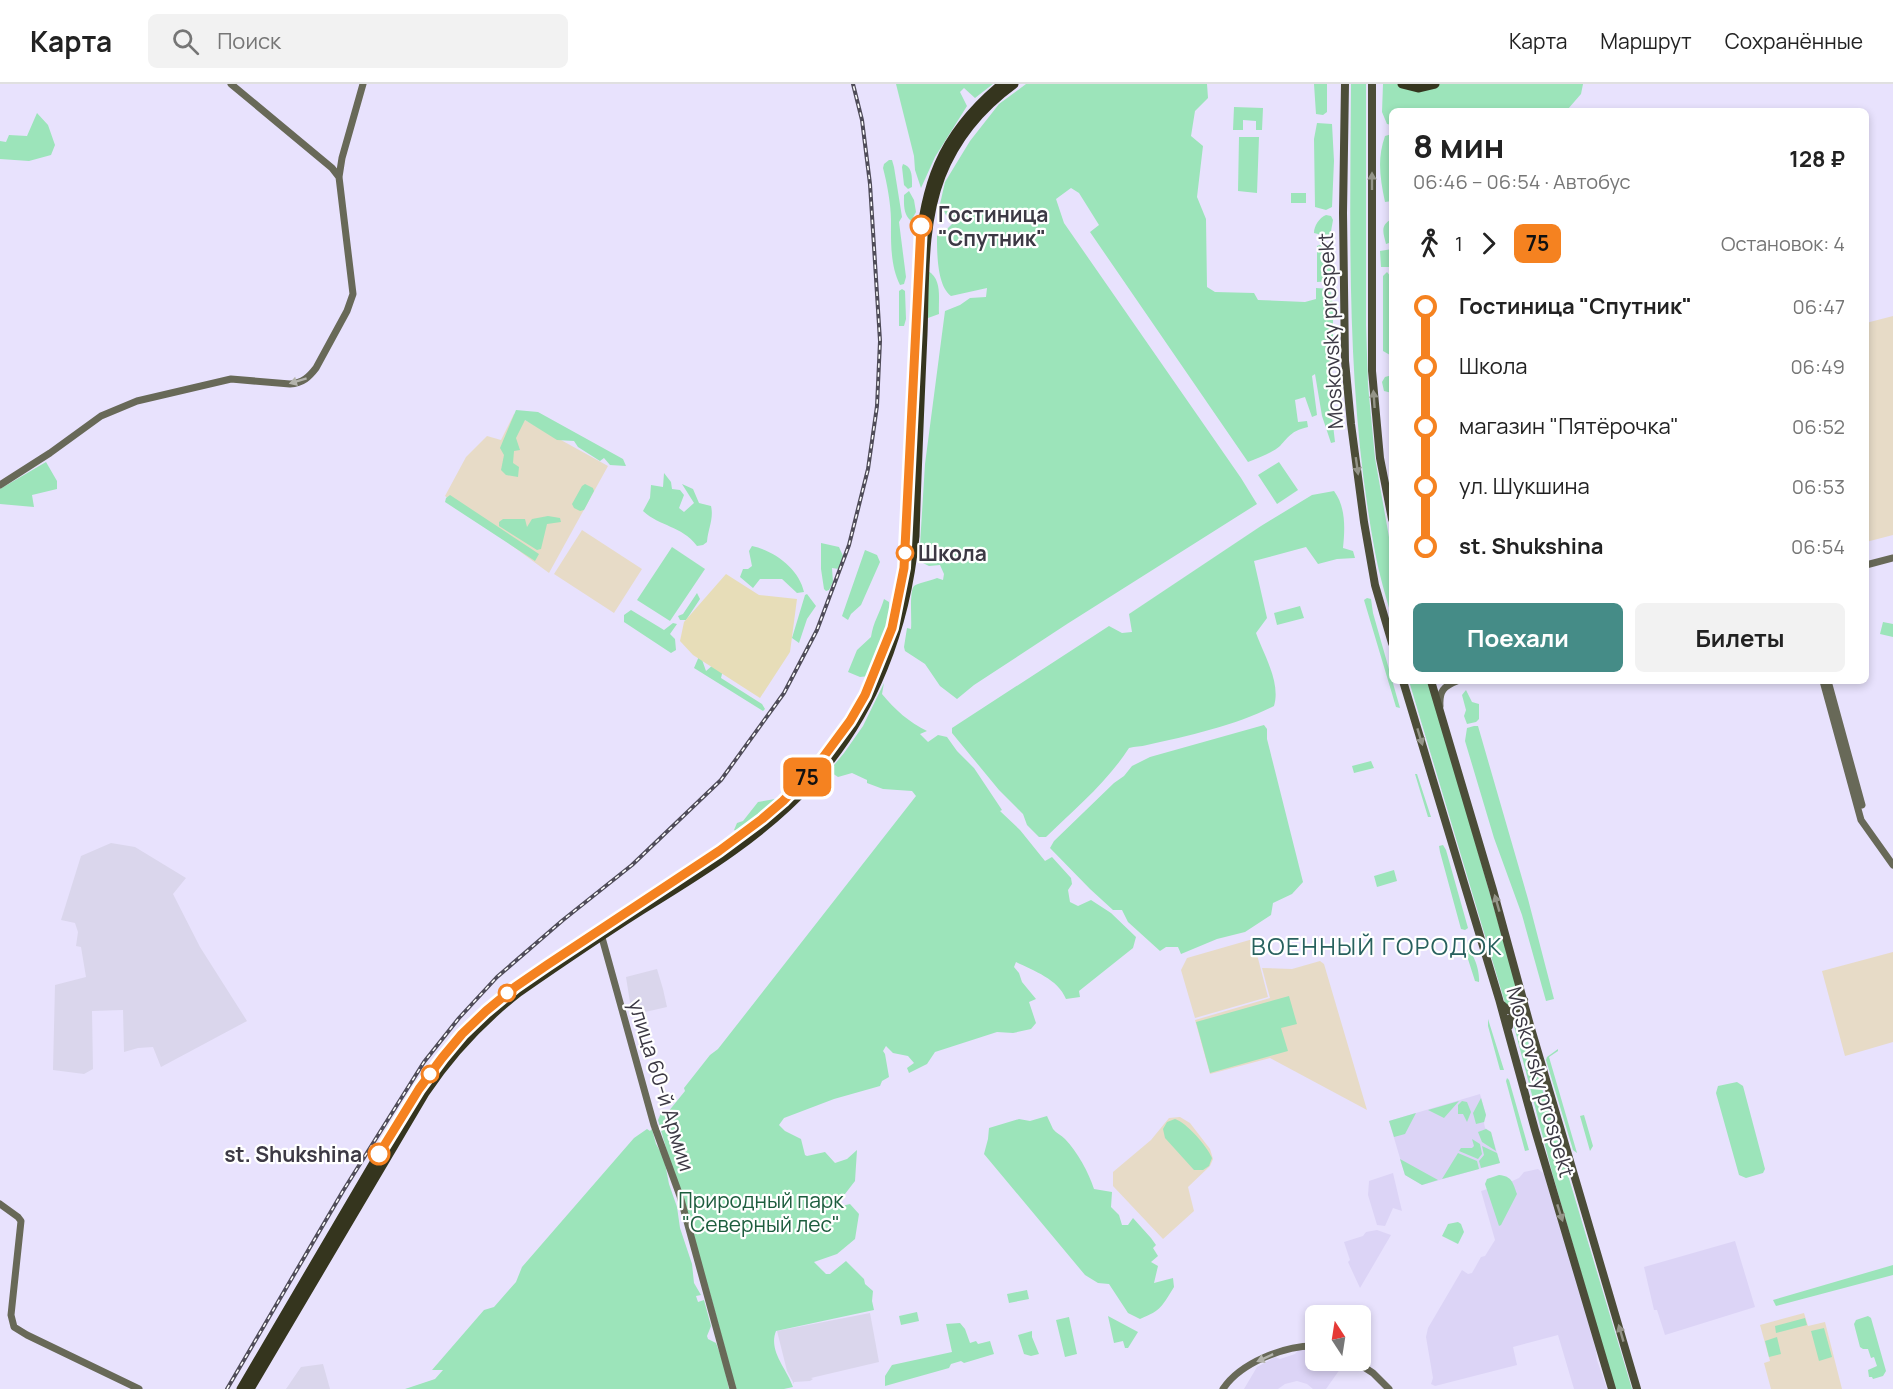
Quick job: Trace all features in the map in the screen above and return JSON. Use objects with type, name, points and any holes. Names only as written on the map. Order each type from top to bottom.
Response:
[{"type":"highway","points":[[601,933],[741,836],[814,775],[865,695],[892,628],[899,601],[906,546],[918,264],[925,203],[933,175],[957,130],[986,97],[1002,84]]},
{"type":"highway","points":[[250,1389],[419,1089],[442,1058],[515,987],[745,842],[768,823],[814,775],[856,724],[871,696],[898,630],[905,602],[915,536],[925,265],[933,204],[943,171],[961,137],[991,102],[1014,84]]},
{"type":"highway","points":[[1402,84],[1418,88],[1435,84]]},
{"type":"highway","points":[[790,794],[791,775],[794,770],[803,766],[814,775]]},
{"type":"highway","points":[[241,1389],[301,1295]]},
{"type":"main road","name":"Moskovsky prospekt","points":[[1344,84],[1343,213],[1347,381],[1364,522],[1375,585],[1389,634]]},
{"type":"main road","name":"Moskovsky prospekt","points":[[1372,84],[1372,371],[1380,458],[1389,504]]},
{"type":"main road","name":"Moskovsky prospekt","points":[[1404,684],[1510,1035],[1549,1180],[1612,1389]]},
{"type":"main road","name":"Moskovsky prospekt","points":[[1432,684],[1637,1389]]},
{"type":"main road","points":[[1500,1003],[1508,1010],[1515,1011],[1524,999]]},
{"type":"main road","points":[[1510,1035],[1509,1019],[1515,1015],[1524,1016],[1530,1026]]},
{"type":"street","points":[[231,84],[332,168],[339,177]]},
{"type":"street","points":[[0,485],[116,408],[160,394],[231,379],[299,383],[309,376],[316,368],[348,310],[353,294],[339,177],[342,158],[363,84]]},
{"type":"street","points":[[1869,564],[1893,558]]},
{"type":"street","points":[[1441,714],[1441,692],[1450,684]]},
{"type":"street","points":[[1824,684],[1861,820],[1893,865]]},
{"type":"street","points":[[1829,684],[1866,819],[1893,858]]},
{"type":"street","name":"улица 60-й Армии","points":[[601,933],[654,1125],[680,1196],[733,1389]]},
{"type":"street","points":[[0,1204],[21,1221],[11,1316],[14,1327],[139,1389]]},
{"type":"street","points":[[1223,1389],[1228,1382],[1257,1361],[1274,1353],[1305,1347]]},
{"type":"street","points":[[1370,1371],[1389,1389]]},
{"type":"shaded area","points":[[1893,316],[1893,535],[1869,541],[1869,322]]},
{"type":"shaded area","points":[[514,414],[608,466],[549,573],[445,496],[466,457],[487,436],[501,440]]},
{"type":"shaded area","points":[[582,530],[642,569],[614,613],[554,574]]},
{"type":"shaded area","points":[[111,843],[135,847],[186,878],[173,894],[200,947],[247,1021],[161,1067],[153,1047],[124,1052],[123,1010],[92,1011],[93,1069],[84,1074],[53,1070],[55,985],[86,977],[81,947],[76,946],[78,932],[75,923],[61,920],[81,856]]},
{"type":"shaded area","points":[[1253,939],[1268,997],[1195,1018],[1181,970],[1187,958]]},
{"type":"shaded area","points":[[1893,952],[1893,1042],[1845,1056],[1822,971]]},
{"type":"shaded area","points":[[1320,961],[1324,964],[1367,1110],[1270,1058],[1210,1074],[1195,1020],[1270,998],[1262,968],[1292,969]]},
{"type":"shaded area","points":[[657,969],[667,1007],[632,1015],[626,977]]},
{"type":"shaded area","points":[[1480,1094],[1486,1115],[1485,1128],[1491,1132],[1500,1163],[1422,1185],[1405,1175],[1389,1121]]},
{"type":"shaded area","points":[[1180,1117],[1190,1123],[1210,1149],[1213,1159],[1210,1166],[1188,1187],[1194,1211],[1163,1239],[1113,1186],[1113,1172],[1151,1140],[1169,1118]]},
{"type":"shaded area","points":[[1538,1169],[1544,1174],[1607,1389],[1574,1389],[1558,1335],[1513,1347],[1517,1365],[1435,1386],[1431,1384],[1433,1378],[1426,1337],[1428,1328],[1462,1270],[1468,1274],[1472,1273],[1495,1240],[1481,1191],[1510,1182],[1519,1178],[1524,1172]]},
{"type":"shaded area","points":[[1393,1173],[1402,1211],[1393,1208],[1385,1226],[1377,1225],[1368,1195],[1369,1181]]},
{"type":"shaded area","points":[[1377,1230],[1391,1235],[1360,1288],[1348,1262],[1350,1260],[1344,1242],[1363,1236],[1366,1232]]},
{"type":"shaded area","points":[[1735,1241],[1755,1307],[1665,1335],[1657,1310],[1654,1310],[1644,1267]]},
{"type":"shaded area","points":[[870,1313],[879,1362],[811,1378],[813,1379],[810,1381],[794,1382],[794,1384],[787,1371],[777,1331]]},
{"type":"shaded area","points":[[1804,1313],[1808,1326],[1825,1322],[1842,1389],[1771,1389],[1764,1363],[1770,1361],[1760,1325]]},
{"type":"shaded area","points":[[1299,1349],[1305,1349],[1305,1371],[1339,1371],[1326,1389],[1313,1389],[1297,1381],[1285,1384],[1278,1389],[1244,1389],[1257,1367],[1275,1357],[1280,1359],[1295,1354]]},
{"type":"shaded area","points":[[323,1364],[330,1389],[286,1389],[301,1367]]},
{"type":"green space","points":[[896,84],[993,84],[975,98],[964,88],[960,92],[967,106],[935,157],[921,188],[915,170],[914,156]]},
{"type":"green space","points":[[1026,84],[1207,84],[1208,98],[1195,111],[1191,136],[1203,146],[1197,197],[1206,219],[1207,287],[1215,292],[1254,293],[1258,300],[1305,302],[1316,299],[1316,288],[1330,289],[1333,304],[1333,367],[1328,382],[1335,442],[1331,443],[1322,416],[1315,374],[1312,376],[1317,415],[1312,417],[1305,397],[1295,400],[1298,422],[1307,421],[1308,427],[1292,434],[1273,451],[1248,462],[1090,232],[1099,225],[1079,193],[1071,188],[1056,199],[1064,223],[1257,504],[1067,624],[974,685],[957,699],[940,686],[925,664],[905,651],[904,647],[907,628],[911,629],[912,589],[918,584],[937,578],[943,580],[944,574],[940,565],[929,566],[919,561],[925,464],[945,311],[970,298],[986,297],[987,288],[951,296],[942,284],[938,266],[937,231],[947,229],[954,222],[946,215],[940,204],[945,182],[970,141],[999,104]]},
{"type":"green space","points":[[1314,84],[1327,84],[1327,112],[1323,115],[1316,114]]},
{"type":"green space","points":[[1351,84],[1366,84],[1368,385],[1375,458],[1389,537],[1389,607],[1375,552],[1359,436],[1354,377],[1350,202]]},
{"type":"green space","points":[[1383,84],[1583,84],[1581,94],[1569,108],[1389,108],[1389,124],[1382,112]]},
{"type":"green space","points":[[1234,107],[1263,108],[1262,130],[1256,130],[1256,121],[1243,120],[1243,130],[1233,130]]},
{"type":"green space","points":[[37,113],[48,125],[55,145],[51,155],[29,161],[0,159],[0,141],[6,142],[9,135],[27,136]]},
{"type":"green space","points":[[1317,123],[1332,124],[1334,161],[1332,207],[1326,210],[1315,207],[1314,139]]},
{"type":"green space","points":[[1389,135],[1389,201],[1385,202],[1380,161],[1385,136]]},
{"type":"green space","points":[[1239,137],[1259,137],[1257,193],[1238,191]]},
{"type":"green space","points":[[889,160],[892,160],[894,167],[902,217],[899,222],[906,277],[904,284],[900,285],[893,261],[890,208],[883,168]]},
{"type":"green space","points":[[903,164],[909,168],[911,173],[912,187],[908,189],[904,185]]},
{"type":"green space","points":[[909,191],[914,200],[916,212],[911,221],[905,212],[904,205],[904,195]]},
{"type":"green space","points":[[1291,193],[1306,193],[1306,203],[1291,203]]},
{"type":"green space","points":[[1326,215],[1331,216],[1333,220],[1330,237],[1314,233],[1317,222]]},
{"type":"green space","points":[[1388,221],[1389,243],[1386,244],[1383,232]]},
{"type":"green space","points":[[1325,243],[1332,247],[1333,281],[1317,282],[1317,246]]},
{"type":"green space","points":[[1389,250],[1389,267],[1381,267],[1380,251]]},
{"type":"green space","points":[[928,271],[936,279],[938,285],[939,314],[928,318]]},
{"type":"green space","points":[[1387,272],[1389,274],[1389,354],[1383,351],[1383,276]]},
{"type":"green space","points":[[902,289],[905,291],[906,319],[904,326],[899,326],[899,291]]},
{"type":"green space","points":[[1389,376],[1389,392],[1384,391],[1382,382]]},
{"type":"green space","points":[[516,410],[538,412],[623,459],[626,466],[610,465],[604,458],[600,461],[578,447],[574,441],[557,440],[525,420],[516,438],[520,450],[514,451],[513,463],[519,467],[518,477],[506,475],[501,470],[504,455],[500,448]]},
{"type":"green space","points":[[46,462],[57,481],[57,489],[32,495],[34,507],[0,504],[0,489]]},
{"type":"green space","points":[[1279,462],[1298,490],[1277,504],[1258,475]]},
{"type":"green space","points":[[664,473],[671,482],[672,489],[680,490],[684,495],[679,508],[684,512],[694,503],[682,484],[693,489],[699,503],[711,506],[707,542],[703,545],[697,546],[684,534],[643,511],[650,498],[651,485],[663,487]]},
{"type":"green space","points":[[585,484],[594,491],[584,510],[580,511],[572,504]]},
{"type":"green space","points":[[1334,491],[1343,511],[1343,548],[1353,551],[1355,558],[1337,559],[1318,564],[1306,547],[1254,561],[1267,618],[1256,633],[1273,679],[1276,697],[1274,706],[1212,729],[1129,748],[1090,795],[1046,837],[1039,837],[1027,825],[1023,814],[999,790],[952,733],[952,728],[1109,626],[1122,633],[1132,632],[1129,614],[1261,526],[1312,495]]},
{"type":"green space","points":[[450,495],[539,554],[535,561],[445,502]]},
{"type":"green space","points":[[548,516],[560,518],[561,522],[547,524],[541,549],[537,550],[499,526],[499,522],[503,519],[525,519],[527,527],[532,519]]},
{"type":"green space","points":[[821,543],[839,547],[843,556],[839,569],[832,568],[833,582],[826,591],[821,569]]},
{"type":"green space","points":[[752,546],[761,548],[785,562],[797,576],[804,592],[797,593],[782,579],[760,579],[753,588],[740,577],[743,569],[752,566],[749,551]]},
{"type":"green space","points":[[672,547],[705,569],[670,621],[637,600]]},
{"type":"green space","points":[[865,550],[877,555],[880,562],[861,605],[848,620],[842,616]]},
{"type":"green space","points":[[697,593],[700,599],[686,620],[680,620],[678,616],[683,614]]},
{"type":"green space","points":[[807,594],[816,606],[807,619],[799,643],[792,638]]},
{"type":"green space","points":[[884,599],[889,602],[890,619],[869,676],[860,677],[848,672],[857,650],[871,637]]},
{"type":"green space","points":[[1371,599],[1389,669],[1389,684],[1364,600]]},
{"type":"green space","points":[[1300,606],[1304,618],[1277,625],[1274,613]]},
{"type":"green space","points":[[631,610],[664,630],[673,623],[677,624],[670,634],[675,639],[676,650],[671,653],[624,622],[624,615]]},
{"type":"green space","points":[[1883,622],[1893,624],[1893,637],[1880,634]]},
{"type":"green space","points":[[700,654],[706,671],[713,665],[723,670],[721,678],[762,704],[765,709],[763,711],[694,668]]},
{"type":"green space","name":"Природный парк \"Северный лес\"","points":[[884,683],[882,694],[892,705],[908,720],[927,731],[920,734],[928,742],[938,735],[947,737],[974,768],[1002,810],[1000,811],[1020,830],[1045,861],[1052,857],[1071,878],[1072,884],[1068,890],[1070,902],[1078,906],[1091,900],[1111,913],[1136,937],[1133,948],[1079,991],[1080,997],[1066,999],[1051,981],[1016,962],[1014,967],[1022,982],[1036,999],[1029,1002],[1036,1023],[1031,1029],[1013,1033],[997,1032],[935,1052],[927,1064],[909,1073],[907,1068],[914,1063],[908,1056],[893,1053],[886,1046],[883,1051],[889,1077],[882,1081],[880,1086],[834,1099],[784,1118],[779,1125],[785,1131],[801,1139],[807,1156],[825,1152],[835,1163],[847,1159],[857,1150],[855,1181],[838,1203],[842,1206],[850,1204],[859,1214],[855,1239],[837,1254],[814,1262],[826,1274],[830,1274],[846,1261],[873,1291],[874,1310],[776,1331],[774,1346],[776,1353],[793,1387],[736,1389],[658,1120],[661,1113],[668,1112],[685,1091],[684,1088],[710,1055],[718,1049],[916,796],[912,791],[883,789],[867,783],[867,780],[852,773],[838,777],[829,771],[863,726]]},
{"type":"green space","points":[[1389,684],[1393,684],[1400,708],[1396,707]]},
{"type":"green space","points":[[1410,684],[1430,684],[1520,999],[1515,1008],[1509,1008],[1505,1003]]},
{"type":"green space","points":[[1466,690],[1472,702],[1479,704],[1479,719],[1467,724],[1462,695]]},
{"type":"green space","points":[[1264,725],[1267,729],[1267,739],[1303,882],[1292,894],[1273,903],[1271,915],[1245,932],[1217,939],[1181,954],[1178,947],[1166,947],[1160,951],[1128,922],[1122,910],[1113,910],[1050,848],[1054,841],[1132,766],[1150,757]]},
{"type":"green space","points":[[1478,726],[1554,999],[1546,1001],[1522,915],[1494,838],[1465,741],[1467,728]]},
{"type":"green space","points":[[1371,761],[1374,768],[1354,773],[1352,766]]},
{"type":"green space","points":[[1415,774],[1417,774],[1431,817],[1428,817]]},
{"type":"green space","points":[[775,799],[739,830],[734,830],[737,823],[743,821],[758,802]]},
{"type":"green space","points":[[1443,845],[1468,928],[1465,930],[1461,929],[1440,852],[1439,846]]},
{"type":"green space","points":[[1394,870],[1397,881],[1377,887],[1374,876]]},
{"type":"green space","points":[[1467,949],[1476,964],[1479,982],[1475,981]]},
{"type":"green space","points":[[1289,996],[1297,1024],[1281,1028],[1288,1051],[1210,1073],[1196,1022]]},
{"type":"green space","points":[[1488,1019],[1504,1070],[1500,1070]]},
{"type":"green space","points":[[1519,1019],[1524,1028],[1632,1389],[1615,1389],[1553,1176],[1514,1026],[1514,1021]]},
{"type":"green space","points":[[1558,1049],[1549,1057],[1577,1153],[1573,1150],[1546,1060],[1547,1057]]},
{"type":"green space","points":[[1507,1078],[1509,1080],[1529,1150],[1525,1151]]},
{"type":"green space","points":[[1737,1082],[1743,1086],[1765,1169],[1763,1173],[1746,1178],[1739,1175],[1716,1093],[1718,1086]]},
{"type":"green space","points":[[1481,1098],[1486,1115],[1484,1122],[1476,1124],[1473,1113]]},
{"type":"green space","points":[[1459,1101],[1444,1118],[1428,1110]]},
{"type":"green space","points":[[1462,1101],[1467,1102],[1471,1112],[1467,1122],[1463,1114],[1458,1114],[1458,1105]]},
{"type":"green space","points":[[1416,1113],[1405,1134],[1394,1137],[1389,1121]]},
{"type":"green space","points":[[1584,1115],[1593,1146],[1590,1151],[1580,1116]]},
{"type":"green space","points":[[1047,1116],[1053,1129],[1065,1139],[1078,1156],[1094,1189],[1112,1192],[1111,1207],[1119,1215],[1122,1225],[1128,1225],[1133,1218],[1156,1245],[1153,1248],[1158,1256],[1151,1262],[1158,1266],[1154,1283],[1173,1278],[1174,1287],[1164,1303],[1147,1316],[1140,1319],[1128,1313],[1109,1284],[1098,1283],[1085,1275],[984,1154],[989,1128],[1019,1119],[1030,1121]]},
{"type":"green space","points":[[1175,1119],[1191,1130],[1212,1158],[1209,1166],[1203,1170],[1194,1170],[1165,1138],[1163,1129],[1167,1122]]},
{"type":"green space","name":"Природный парк \"Северный лес\"","points":[[647,1129],[650,1131],[652,1129],[656,1144],[664,1158],[680,1228],[692,1264],[694,1283],[701,1295],[696,1296],[698,1302],[704,1300],[711,1326],[707,1336],[716,1343],[729,1389],[405,1389],[435,1379],[443,1370],[432,1370],[484,1310],[494,1307],[516,1282],[522,1267],[634,1138]]},
{"type":"green space","points":[[1486,1129],[1491,1132],[1496,1151],[1482,1142],[1478,1132]]},
{"type":"green space","points":[[1472,1139],[1480,1144],[1482,1154],[1478,1159],[1459,1151],[1461,1148],[1472,1148],[1474,1146]]},
{"type":"green space","points":[[1482,1146],[1497,1153],[1500,1163],[1481,1168],[1479,1161],[1484,1155]]},
{"type":"green space","points":[[1458,1153],[1477,1161],[1479,1169],[1442,1179]]},
{"type":"green space","points":[[1400,1159],[1438,1180],[1422,1185],[1405,1175]]},
{"type":"green space","points":[[1499,1175],[1513,1183],[1517,1194],[1499,1226],[1485,1184],[1487,1179]]},
{"type":"green space","points":[[1458,1222],[1464,1232],[1458,1244],[1442,1236],[1448,1224]]},
{"type":"green space","points":[[1893,1265],[1893,1275],[1776,1306],[1773,1300]]},
{"type":"green space","points":[[1027,1290],[1029,1299],[1009,1303],[1007,1294]]},
{"type":"green space","points":[[917,1312],[919,1321],[901,1325],[899,1316]]},
{"type":"green space","points":[[1108,1316],[1138,1332],[1128,1348],[1125,1348],[1123,1341],[1114,1343]]},
{"type":"green space","points":[[1868,1316],[1871,1318],[1886,1371],[1883,1376],[1873,1379],[1869,1377],[1868,1370],[1877,1366],[1874,1357],[1871,1358],[1868,1349],[1860,1347],[1854,1324],[1856,1320]]},
{"type":"green space","points":[[1069,1317],[1077,1354],[1065,1357],[1056,1320]]},
{"type":"green space","points":[[1805,1318],[1807,1325],[1776,1333],[1775,1326]]},
{"type":"green space","points":[[960,1323],[970,1343],[990,1341],[994,1354],[964,1363],[961,1361],[951,1364],[949,1368],[885,1386],[885,1376],[892,1365],[952,1352],[946,1324]]},
{"type":"green space","points":[[1824,1328],[1832,1357],[1819,1361],[1811,1331]]},
{"type":"green space","points":[[1032,1331],[1039,1354],[1031,1356],[1024,1354],[1018,1335]]},
{"type":"green space","points":[[1777,1337],[1781,1354],[1769,1357],[1765,1341]]},
{"type":"sand","points":[[726,574],[759,595],[797,599],[790,652],[760,698],[693,655],[680,641],[684,622]]},
{"type":"railway","points":[[227,1389],[343,1191],[424,1062],[459,1018],[497,977],[632,865],[721,780],[784,693],[817,630],[849,545],[868,469],[877,406],[880,341],[870,184],[862,120],[853,84]]},
{"type":"bus line","name":"75","points":[[379,1154],[419,1089],[442,1058],[462,1034],[486,1011],[547,965],[741,836],[799,786],[833,746],[850,721],[865,695],[892,628],[904,568],[921,226]]},
{"type":"place","name":"Гостиница \"Спутник\"","points":[[921,226]]},
{"type":"place","name":"Школа","points":[[905,553]]},
{"type":"place","name":"st. Shukshina","points":[[379,1154]]},
{"type":"district","name":"ВОЕННЫЙ ГОРОДОК","points":[[1377,945]]}]
